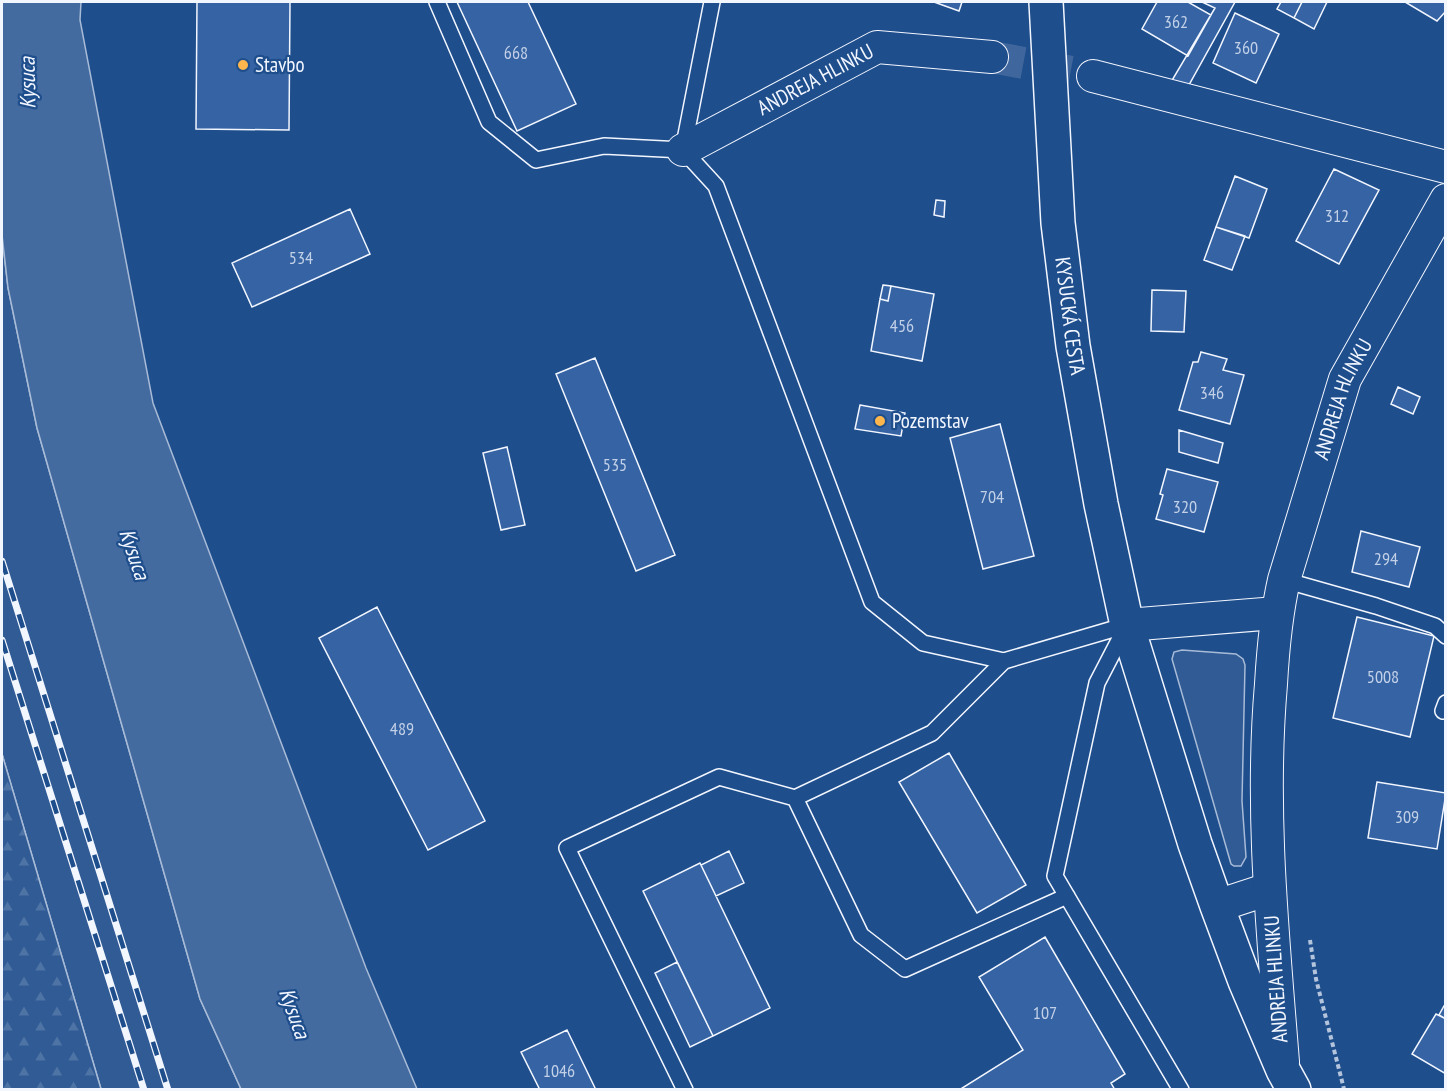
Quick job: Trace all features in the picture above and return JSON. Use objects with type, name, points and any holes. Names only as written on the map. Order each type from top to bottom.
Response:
[{"type":"main road","name":"KYSUCKÁ CESTA","points":[[1046,2],[1058,223],[1073,346],[1101,504],[1127,624],[1216,906],[1245,981],[1288,1080]]},
{"type":"street","name":"ANDREJA HLINKU","points":[[683,150],[877,47],[992,57]]},
{"type":"street","points":[[1093,76],[1446,167]]},
{"type":"street","name":"ANDREJA HLINKU","points":[[1288,1080],[1269,889],[1267,723],[1276,613],[1345,379],[1446,200]]},
{"type":"street","points":[[1127,624],[1276,613]]},
{"type":"street","name":"ANDREJA HLINKU","points":[[1216,906],[1269,889]]},
{"type":"lane","points":[[437,2],[489,122],[536,160],[604,146],[683,150],[716,186],[872,602],[923,644],[1004,660],[1127,624]]},
{"type":"lane","points":[[683,150],[712,2]]},
{"type":"lane","points":[[1284,580],[1425,622],[1435,626],[1446,636]]},
{"type":"lane","points":[[1127,624],[1098,683],[1055,876],[1181,1089]]},
{"type":"lane","points":[[685,1089],[567,848],[719,777],[795,798],[932,733],[1004,660]]},
{"type":"lane","points":[[795,798],[861,935],[905,969],[1067,896]]},
{"type":"path","points":[[1309,934],[1316,979],[1344,1089]]},
{"type":"shaded area","points":[[2,235],[8,288],[37,428],[200,999],[241,1089],[101,1089],[2,754]]},
{"type":"shaded area","points":[[1182,650],[1236,654],[1243,659],[1245,665],[1242,801],[1246,857],[1241,866],[1231,864],[1172,659],[1174,652]]},
{"type":"green space","points":[[2,754],[101,1089],[2,1089]]},
{"type":"water","name":"Kysuca","points":[[2,2],[81,2],[80,20],[153,403],[366,968],[417,1089],[241,1089],[200,999],[37,428],[8,288],[2,235]]},
{"type":"building","name":"Stavbo","points":[[197,2],[290,2],[289,130],[196,129]]},
{"type":"building","points":[[457,2],[528,2],[576,104],[517,131]]},
{"type":"building","points":[[934,2],[962,2],[959,11]]},
{"type":"building","points":[[1157,2],[1188,2],[1211,15],[1188,56],[1142,29]]},
{"type":"building","points":[[1202,2],[1235,2],[1185,92],[1168,87],[1215,8]]},
{"type":"building","points":[[1281,2],[1302,2],[1294,18],[1277,9]]},
{"type":"building","points":[[1302,2],[1327,2],[1314,29],[1294,18]]},
{"type":"building","points":[[1405,2],[1446,2],[1446,11],[1437,21]]},
{"type":"building","points":[[1235,13],[1279,34],[1256,83],[1213,63]]},
{"type":"building","points":[[1334,169],[1379,190],[1339,264],[1296,241]]},
{"type":"building","points":[[1235,176],[1267,189],[1249,238],[1216,227]]},
{"type":"building","points":[[936,200],[945,201],[944,217],[934,215]]},
{"type":"building","points":[[350,209],[370,254],[252,307],[232,263]]},
{"type":"building","points":[[1216,227],[1245,236],[1232,270],[1204,260]]},
{"type":"building","points":[[883,285],[891,286],[888,301],[880,299]]},
{"type":"building","points":[[891,286],[934,294],[922,361],[871,351],[880,299],[888,301]]},
{"type":"building","points":[[1152,290],[1186,291],[1184,332],[1151,331]]},
{"type":"building","points":[[1201,352],[1227,359],[1223,370],[1244,375],[1230,424],[1179,410],[1193,362],[1198,362]]},
{"type":"building","points":[[595,358],[675,555],[636,571],[556,374]]},
{"type":"building","points":[[1398,387],[1420,397],[1413,414],[1391,404]]},
{"type":"building","name":"Pozemstav","points":[[860,405],[905,413],[901,436],[855,429]]},
{"type":"building","points":[[1000,424],[1034,556],[983,569],[950,438]]},
{"type":"building","points":[[1179,430],[1223,443],[1218,463],[1179,452]]},
{"type":"building","points":[[507,447],[525,525],[501,530],[483,453]]},
{"type":"building","points":[[1167,469],[1218,482],[1204,532],[1156,519]]},
{"type":"building","points":[[1361,531],[1420,547],[1409,587],[1352,572]]},
{"type":"building","points":[[377,607],[485,821],[428,850],[319,638]]},
{"type":"building","points":[[1357,617],[1434,636],[1410,737],[1333,718]]},
{"type":"building","points":[[949,753],[1026,885],[977,913],[899,782]]},
{"type":"building","points":[[1377,782],[1446,793],[1437,849],[1368,838]]},
{"type":"building","points":[[729,851],[744,883],[716,896],[701,865]]},
{"type":"building","points":[[700,863],[770,1008],[713,1036],[643,891]]},
{"type":"building","points":[[1045,937],[1125,1074],[1111,1083],[1115,1090],[959,1090],[1023,1050],[979,977]]},
{"type":"building","points":[[677,962],[713,1036],[690,1047],[655,973]]},
{"type":"building","points":[[1444,1006],[1446,1007],[1446,1019],[1439,1015]]},
{"type":"building","points":[[1436,1014],[1446,1019],[1446,1074],[1412,1054]]},
{"type":"building","points":[[567,1030],[596,1090],[540,1090],[521,1052]]},
{"type":"tunnel","points":[[992,57],[1093,76]]},
{"type":"railway","points":[[2,561],[168,1090]]},
{"type":"railway","points":[[2,640],[144,1090]]},
{"type":"place","name":"Stavbo","points":[[243,65]]},
{"type":"place","name":"Pozemstav","points":[[880,421]]}]
